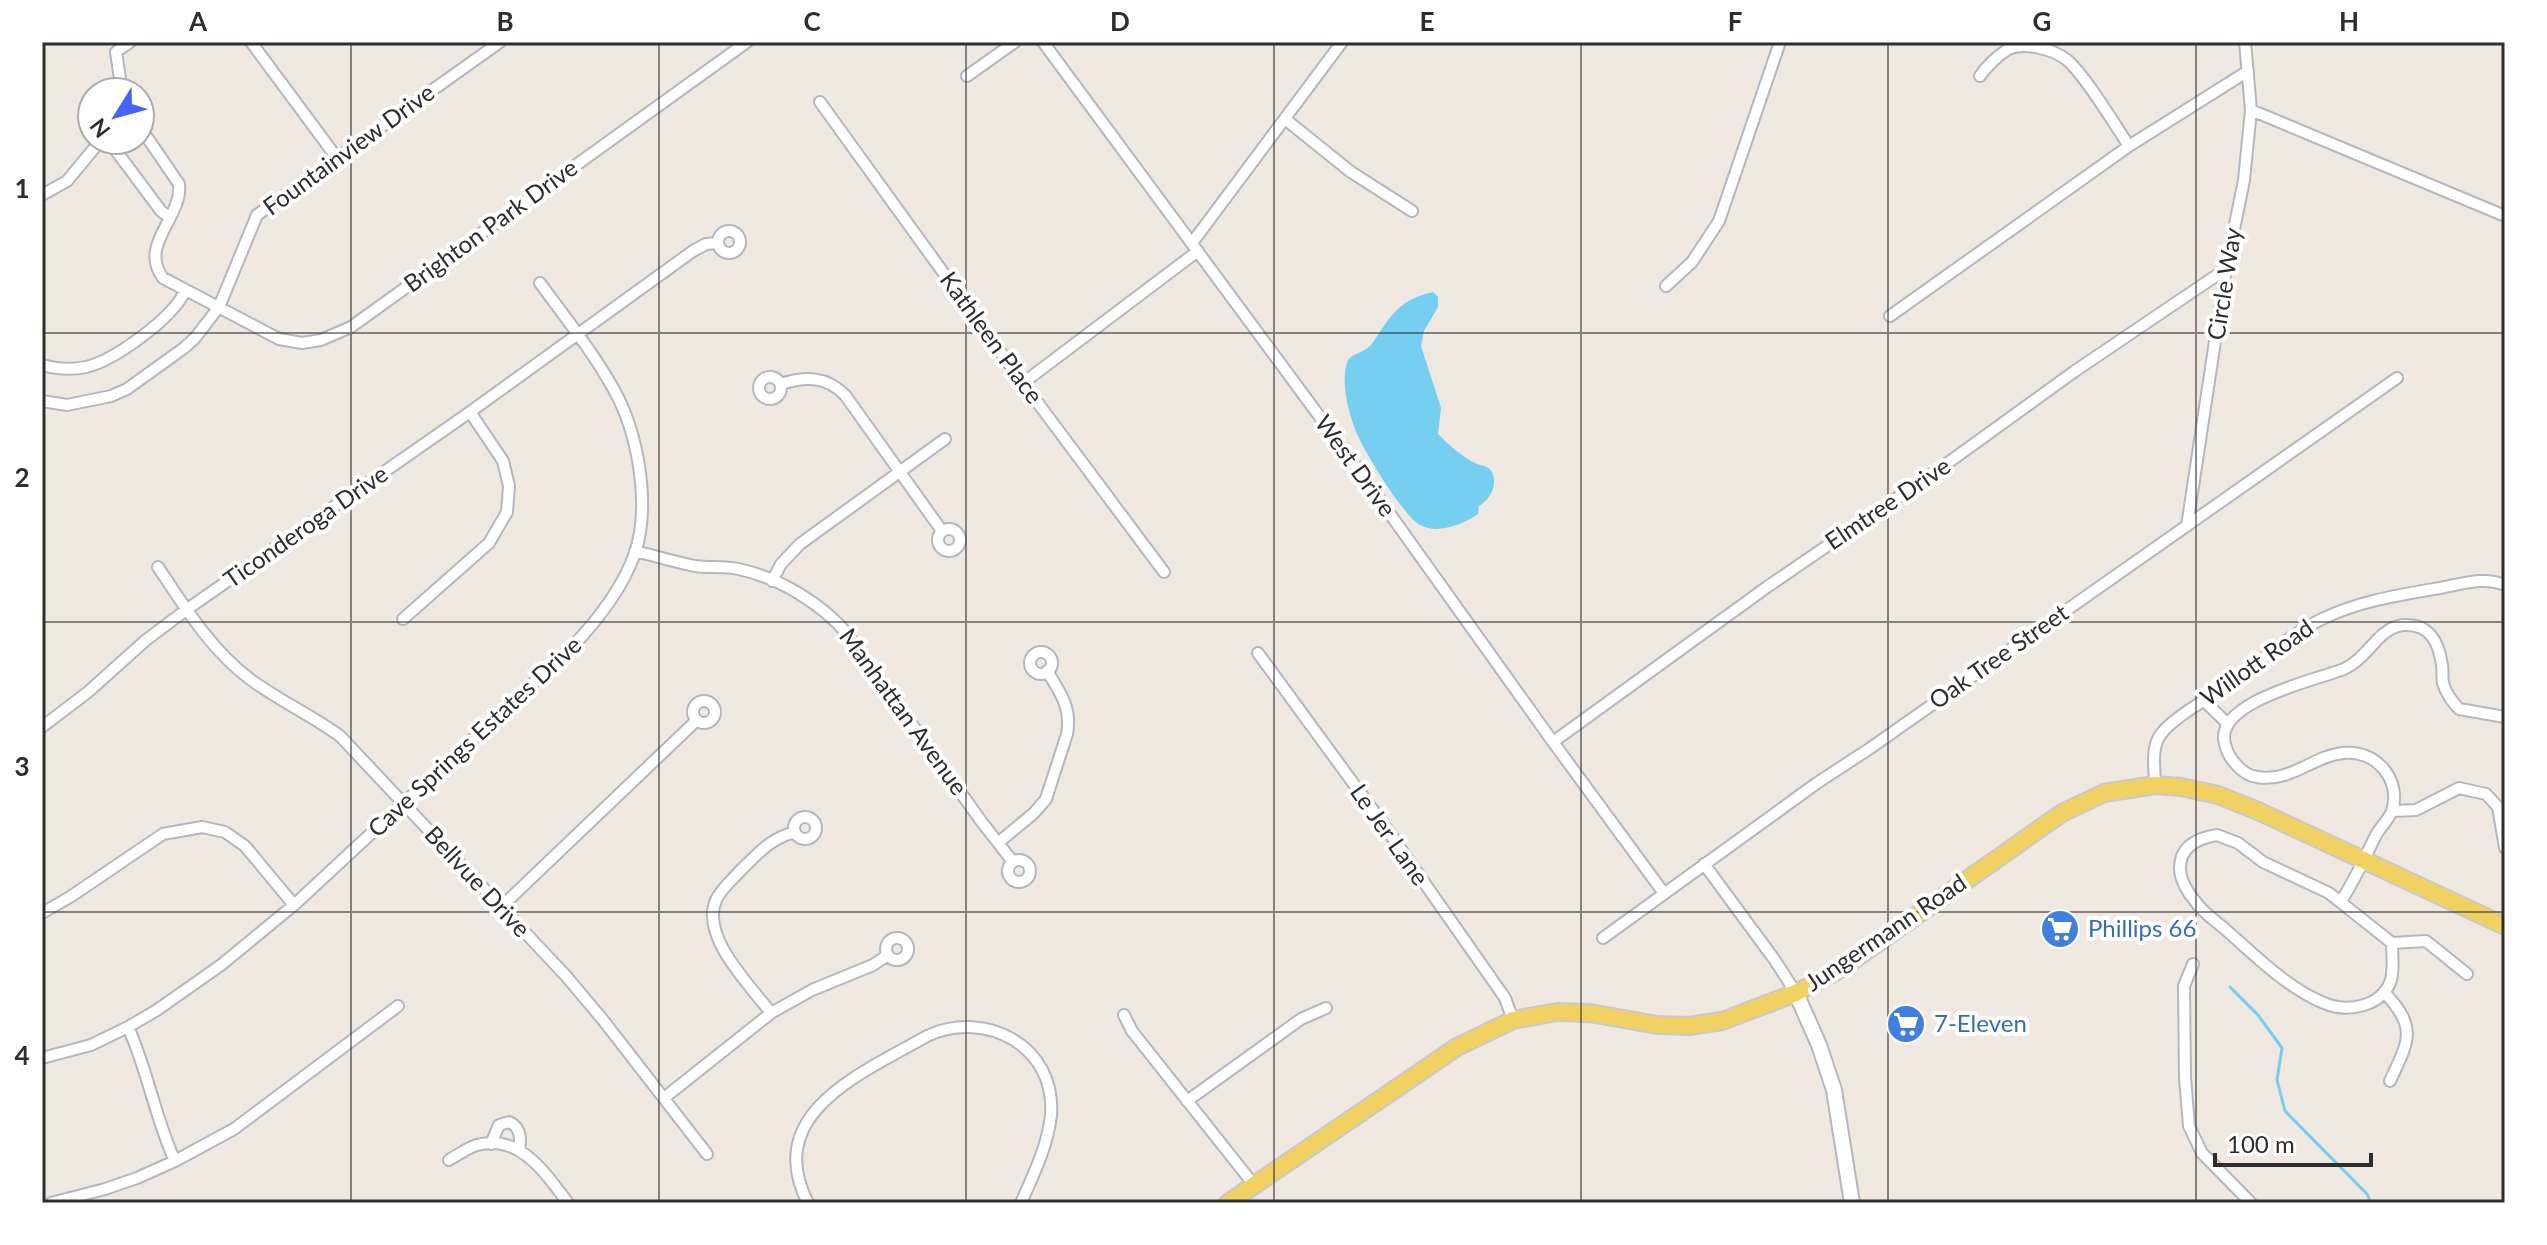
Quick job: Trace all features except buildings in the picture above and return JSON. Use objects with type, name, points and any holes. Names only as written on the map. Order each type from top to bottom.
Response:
[{"type":"main road","name":"Jungermann Road","points":[[1228,1203],[1457,1047],[1513,1020],[1557,1012],[1590,1013],[1657,1025],[1689,1026],[1722,1021],[1796,993],[1842,968],[2062,813],[2104,793],[2155,785],[2218,795],[2505,926]]},
{"type":"street","points":[[120,76],[116,52],[130,42]]},
{"type":"street","points":[[267,42],[254,46],[337,158]]},
{"type":"street","name":"Fountainview Drive","points":[[42,401],[67,405],[111,396],[127,389],[184,348],[219,307],[257,215],[500,42]]},
{"type":"street","name":"Brighton Park Drive","points":[[169,217],[154,264],[163,278],[279,339],[302,343],[321,340],[351,327],[747,42]]},
{"type":"street","points":[[967,76],[1015,42]]},
{"type":"street","name":"West Drive","points":[[1043,42],[1345,451],[1663,892]]},
{"type":"street","points":[[1023,383],[1195,247],[1342,42]]},
{"type":"street","points":[[1666,286],[1700,251],[1722,214],[1780,42]]},
{"type":"street","name":"Circle Way","points":[[2187,526],[2226,269],[2244,180],[2251,110],[2245,42]]},
{"type":"street","points":[[1980,76],[2006,50],[2017,47],[2043,49],[2064,57],[2129,146]]},
{"type":"street","points":[[1890,316],[2129,146],[2248,71]]},
{"type":"street","name":"Kathleen Place","points":[[820,102],[1164,572]]},
{"type":"street","points":[[2251,110],[2505,216]]},
{"type":"street","points":[[1285,119],[1351,172],[1412,211]]},
{"type":"street","points":[[120,156],[161,211],[169,217],[180,190],[179,184],[156,150]]},
{"type":"street","points":[[42,195],[67,181],[88,156]]},
{"type":"street","name":"Ticonderoga Drive","points":[[42,727],[186,610],[470,412],[693,251],[706,244],[718,243]]},
{"type":"street","name":"Elmtree Drive","points":[[1553,742],[1767,587],[2226,269]]},
{"type":"street","name":"Cave Springs Estates Drive","points":[[42,1058],[91,1045],[128,1027],[221,965],[294,905],[404,805],[584,635],[612,597],[635,551],[641,497],[634,439],[612,387],[540,283]]},
{"type":"street","points":[[42,365],[77,368],[106,359],[166,316],[185,291]]},
{"type":"street","points":[[781,384],[803,378],[836,386],[942,531]]},
{"type":"street","name":"Oak Tree Street","points":[[1603,938],[1817,783],[2397,378]]},
{"type":"street","points":[[403,619],[489,543],[507,512],[509,486],[503,461],[470,412]]},
{"type":"street","points":[[772,581],[781,564],[800,544],[945,439]]},
{"type":"street","name":"Manhattan Avenue","points":[[635,551],[691,565],[737,569],[772,581],[817,605],[837,621],[1013,862]]},
{"type":"street","name":"Bellvue Drive","points":[[158,567],[203,631],[248,678],[340,736],[501,907],[594,1009],[707,1154]]},
{"type":"street","name":"Willott Road","points":[[2155,785],[2155,747],[2159,735],[2320,620],[2353,605],[2491,579],[2505,585]]},
{"type":"street","points":[[2341,901],[2365,861],[2376,833],[2392,811],[2393,786],[2388,772],[2376,761],[2346,752],[2286,774],[2254,777],[2241,770],[2225,744],[2223,731],[2227,723],[2236,714],[2288,686],[2344,669],[2360,659],[2381,635],[2399,625],[2424,629],[2433,636],[2443,667],[2442,680],[2459,709],[2505,717]]},
{"type":"street","name":"Le Jer Lane","points":[[1258,653],[1505,998],[1513,1020]]},
{"type":"street","points":[[999,842],[1046,799],[1067,734],[1066,704],[1047,671]]},
{"type":"street","points":[[2204,701],[2227,723]]},
{"type":"street","points":[[501,907],[697,720]]},
{"type":"street","points":[[2392,811],[2416,810],[2459,788],[2486,794],[2498,807],[2505,848]]},
{"type":"street","points":[[42,913],[163,834],[202,827],[225,832],[245,846],[294,905]]},
{"type":"street","points":[[771,1013],[720,946],[711,923],[716,899],[726,886],[768,843],[795,832]]},
{"type":"street","points":[[2392,943],[2391,979],[2384,992],[2372,1001],[2348,1009],[2325,1004],[2297,988],[2254,955],[2196,904],[2185,886],[2180,868],[2185,850],[2199,838],[2217,835],[2238,843],[2263,862],[2341,901],[2392,943],[2426,941],[2467,974]]},
{"type":"street","points":[[1704,864],[1783,971],[1819,1045],[1834,1090],[1848,1197]]},
{"type":"street","points":[[664,1098],[771,1013],[888,955]]},
{"type":"street","points":[[2193,964],[2184,986],[2189,1126],[2202,1153],[2251,1203]]},
{"type":"street","points":[[2384,992],[2401,1009],[2406,1028],[2407,1045],[2390,1081]]},
{"type":"street","points":[[51,1203],[116,1186],[175,1161],[234,1129],[398,1006]]},
{"type":"street","points":[[1187,1101],[1301,1019],[1326,1008]]},
{"type":"street","points":[[1124,1015],[1132,1031],[1254,1185]]},
{"type":"street","points":[[808,1203],[800,1182],[798,1158],[802,1131],[814,1110],[838,1088],[927,1036],[941,1029],[966,1026],[995,1031],[1017,1041],[1032,1056],[1048,1085],[1051,1114],[1048,1133],[1021,1203]]},
{"type":"street","points":[[128,1027],[145,1068],[153,1107],[175,1161]]},
{"type":"street","points":[[491,1144],[499,1125],[509,1122],[520,1133],[519,1150]]},
{"type":"street","points":[[449,1160],[477,1145],[491,1144],[519,1150],[538,1163],[568,1203]]},
{"type":"water","points":[[1433,292],[1438,297],[1438,307],[1424,331],[1421,346],[1441,408],[1438,434],[1465,457],[1490,470],[1494,477],[1490,496],[1479,506],[1478,514],[1458,525],[1442,529],[1420,525],[1394,496],[1352,422],[1345,379],[1349,359],[1370,346],[1398,309],[1412,299]]},
{"type":"waterway","points":[[2230,987],[2258,1015],[2282,1048],[2277,1080],[2285,1111],[2367,1194],[2371,1203]]},
{"type":"place","name":"Phillips 66","points":[[2060,929]]},
{"type":"place","name":"7-Eleven","points":[[1906,1024]]}]
